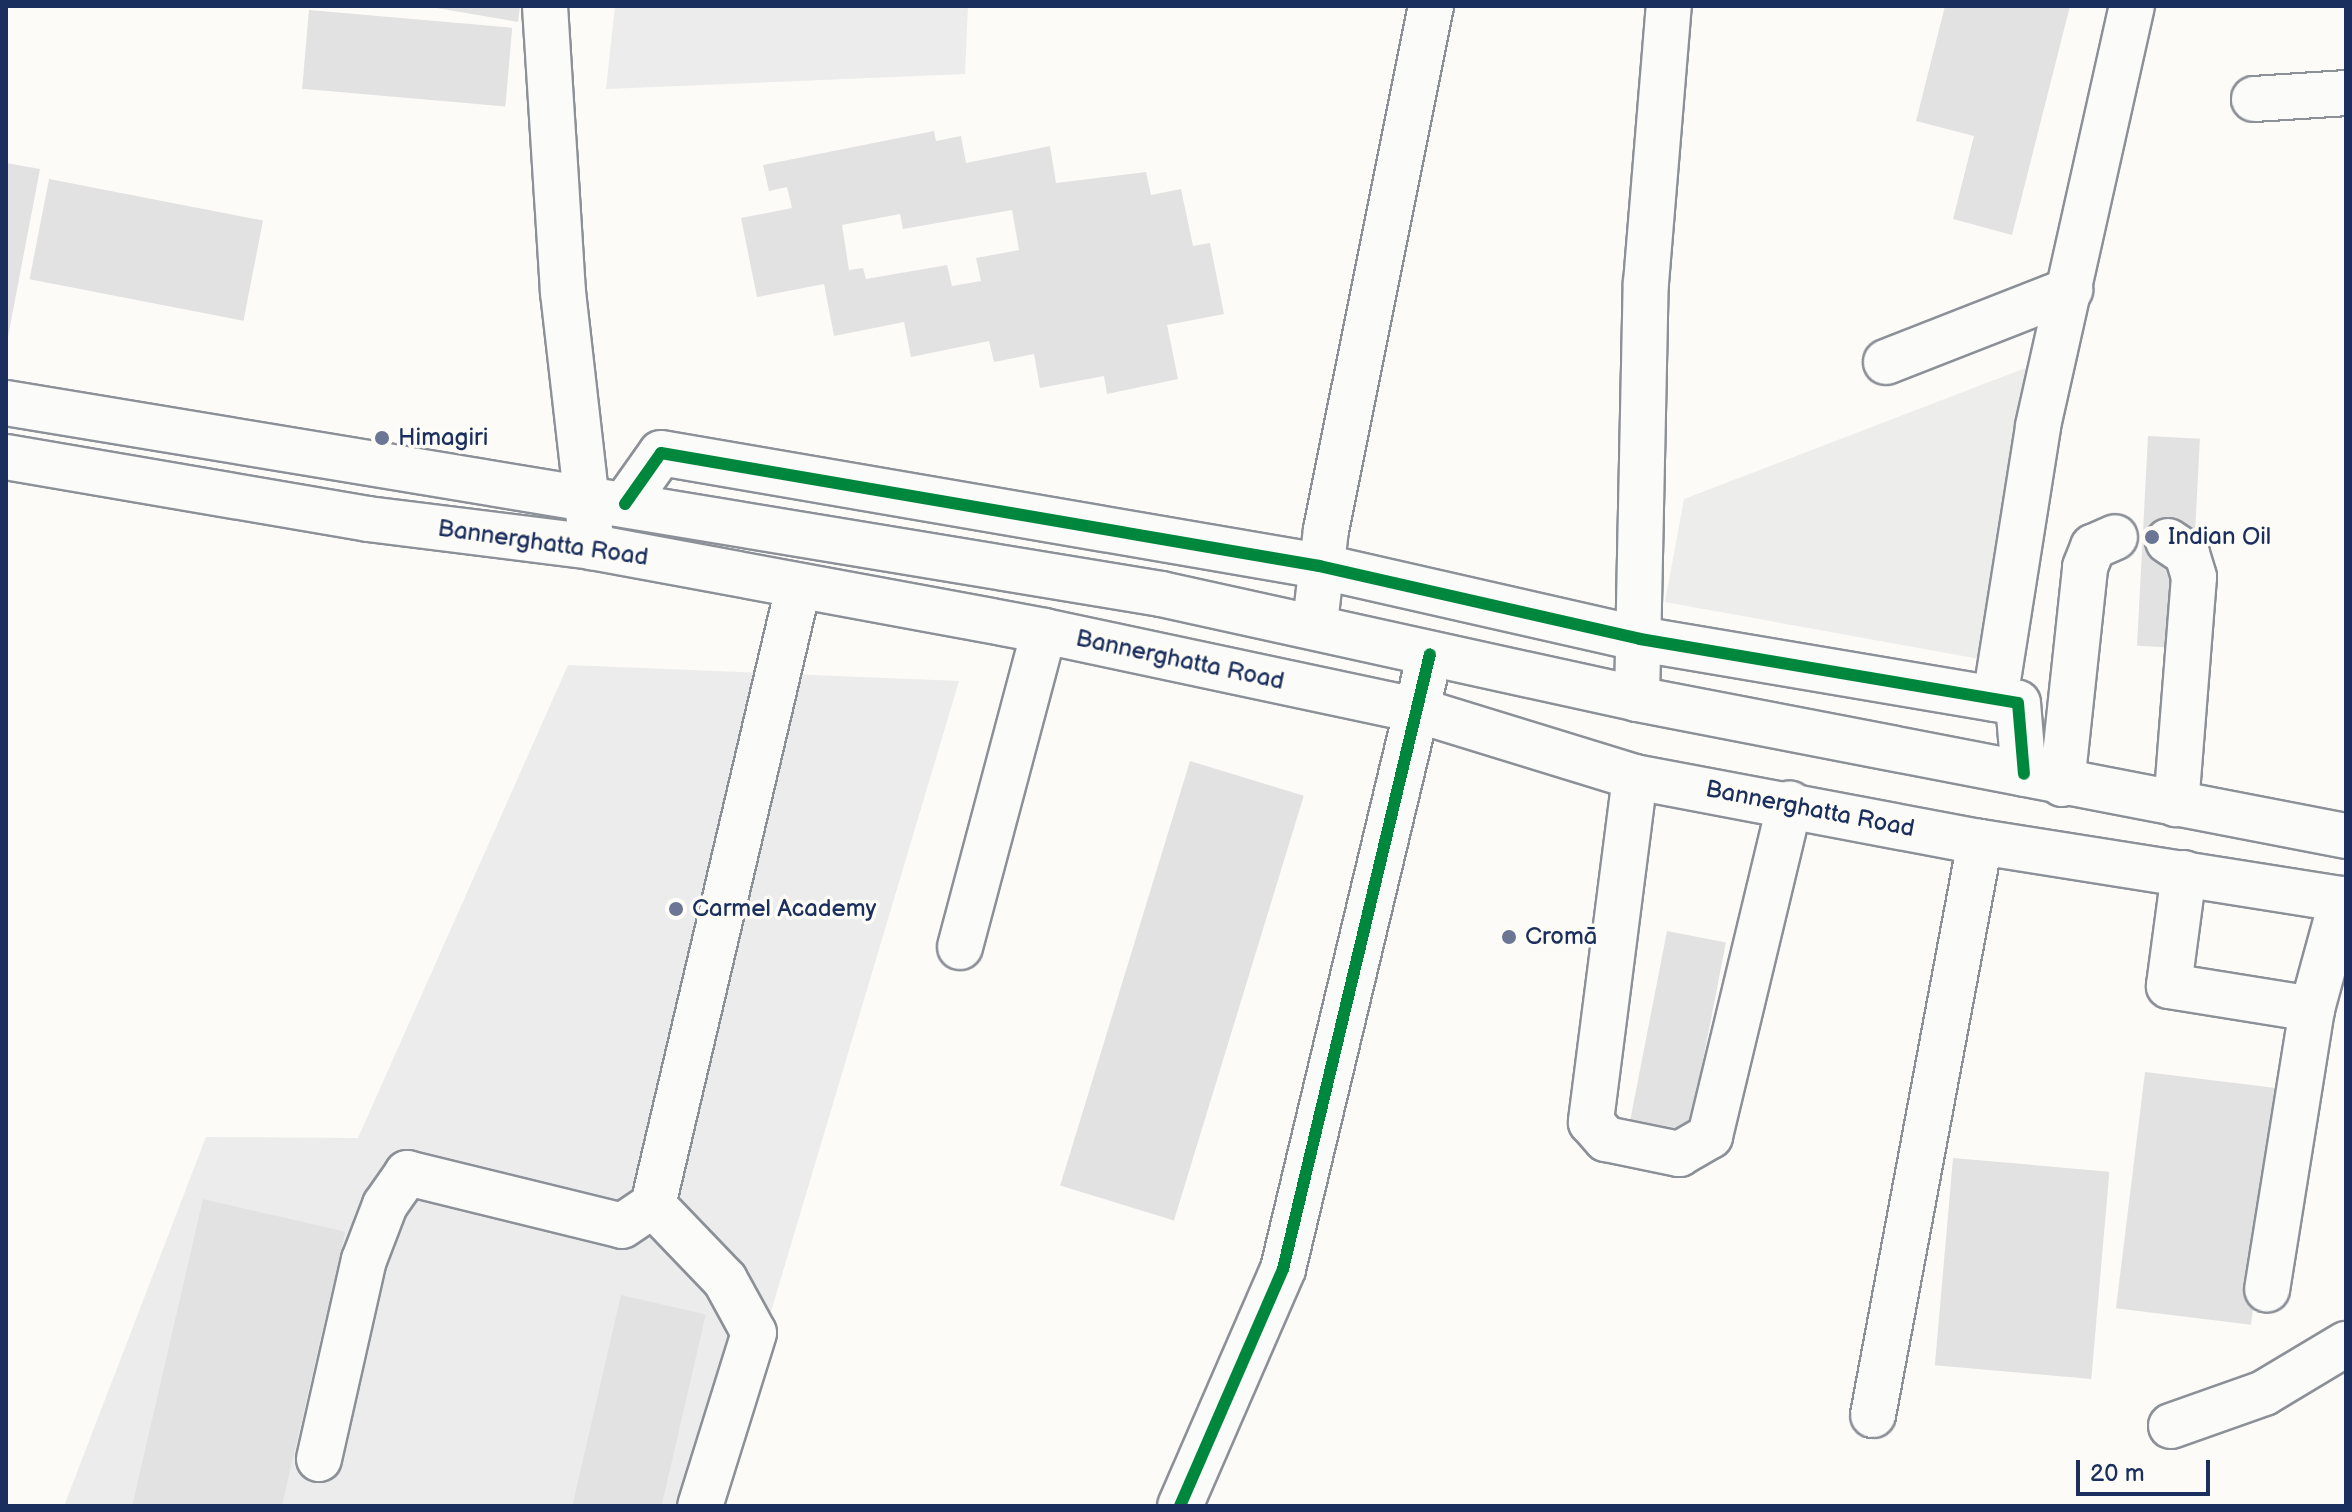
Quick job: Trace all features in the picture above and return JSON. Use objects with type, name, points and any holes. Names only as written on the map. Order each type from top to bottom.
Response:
[{"type":"main road","points":[[545,6],[582,495],[592,547]]},
{"type":"main road","points":[[1315,623],[1319,566],[1431,6]]},
{"type":"main road","points":[[1637,699],[1646,283],[1669,6]]},
{"type":"main road","points":[[1995,699],[2020,522],[2132,6]]},
{"type":"main road","points":[[2254,99],[2346,93]]},
{"type":"main road","points":[[1886,362],[2070,290]]},
{"type":"main road","points":[[6,403],[582,495],[1315,623],[1430,654],[1637,699],[2043,779],[2346,834]]},
{"type":"main road","points":[[625,504],[661,453],[1319,566],[1640,639],[2018,703],[2043,779]]},
{"type":"main road","name":"Bannerghatta Road","points":[[6,457],[368,519],[592,547],[798,588],[1044,631],[1417,710],[1635,777],[1980,842],[2344,900]]},
{"type":"main road","points":[[2043,779],[2085,567],[2093,547],[2115,537]]},
{"type":"main road","points":[[2168,541],[2187,554],[2194,577],[2176,804]]},
{"type":"main road","points":[[319,1459],[364,1260],[385,1205],[407,1173],[622,1226],[653,1205],[798,588]]},
{"type":"main road","points":[[960,947],[1044,631]]},
{"type":"main road","points":[[1180,1506],[1283,1269],[1430,654]]},
{"type":"main road","points":[[1635,777],[1591,1122],[1606,1139],[1679,1154],[1710,1136],[1790,804]]},
{"type":"main road","points":[[1873,1415],[1980,842]]},
{"type":"main road","points":[[2184,873],[2169,986],[2312,1009]]},
{"type":"main road","points":[[2267,1289],[2312,1009],[2344,900]]},
{"type":"main road","points":[[653,1205],[725,1280],[754,1333],[700,1506]]},
{"type":"main road","points":[[2171,1426],[2264,1393],[2346,1344]]},
{"type":"shaded area","points":[[615,6],[968,6],[965,74],[606,89]]},
{"type":"shaded area","points":[[2036,364],[1985,660],[1665,602],[1684,499]]},
{"type":"shaded area","name":"Carmel Academy","points":[[568,665],[959,681],[713,1506],[64,1506],[206,1137],[358,1138]]},
{"type":"building","points":[[425,6],[520,6],[518,22]]},
{"type":"building","points":[[1945,6],[2070,6],[2012,235],[1953,219],[1974,136],[1916,121]]},
{"type":"building","points":[[309,10],[512,28],[505,106],[302,89]]},
{"type":"building","points":[[934,131],[936,141],[961,136],[966,163],[1050,146],[1056,183],[1146,172],[1151,195],[1181,189],[1193,246],[1210,243],[1224,314],[1167,325],[1178,379],[1107,394],[1104,376],[1040,388],[1034,354],[994,362],[989,341],[911,357],[904,322],[834,336],[824,284],[757,297],[741,218],[792,208],[787,187],[769,191],[763,165]],"holes":[[[1012,210],[1019,250],[976,258],[981,281],[952,286],[947,265],[866,279],[863,268],[849,270],[842,225],[900,214],[903,229]]]},
{"type":"building","points":[[6,163],[40,169],[7,342],[6,342]]},
{"type":"building","points":[[49,179],[263,221],[244,321],[30,279]]},
{"type":"building","points":[[2148,436],[2200,439],[2189,648],[2137,646]]},
{"type":"building","points":[[1190,761],[1304,796],[1174,1220],[1060,1186]]},
{"type":"building","points":[[1667,931],[1726,942],[1686,1146],[1628,1134]]},
{"type":"building","points":[[2145,1072],[2280,1089],[2251,1325],[2116,1308]]},
{"type":"building","points":[[1953,1158],[2109,1172],[2091,1379],[1935,1365]]},
{"type":"building","points":[[203,1199],[345,1232],[282,1506],[132,1506]]},
{"type":"building","points":[[621,1295],[706,1315],[662,1506],[572,1505]]},
{"type":"cycle path","points":[[625,504],[661,453],[1319,566],[1640,639],[2018,703],[2024,774]]},
{"type":"cycle path","points":[[1180,1506],[1283,1269],[1430,654]]},
{"type":"place","name":"Himagiri","points":[[382,438]]},
{"type":"place","name":"Indian Oil","points":[[2152,537]]},
{"type":"place","name":"Carmel Academy","points":[[676,909]]},
{"type":"place","name":"Cromā","points":[[1509,937]]}]
